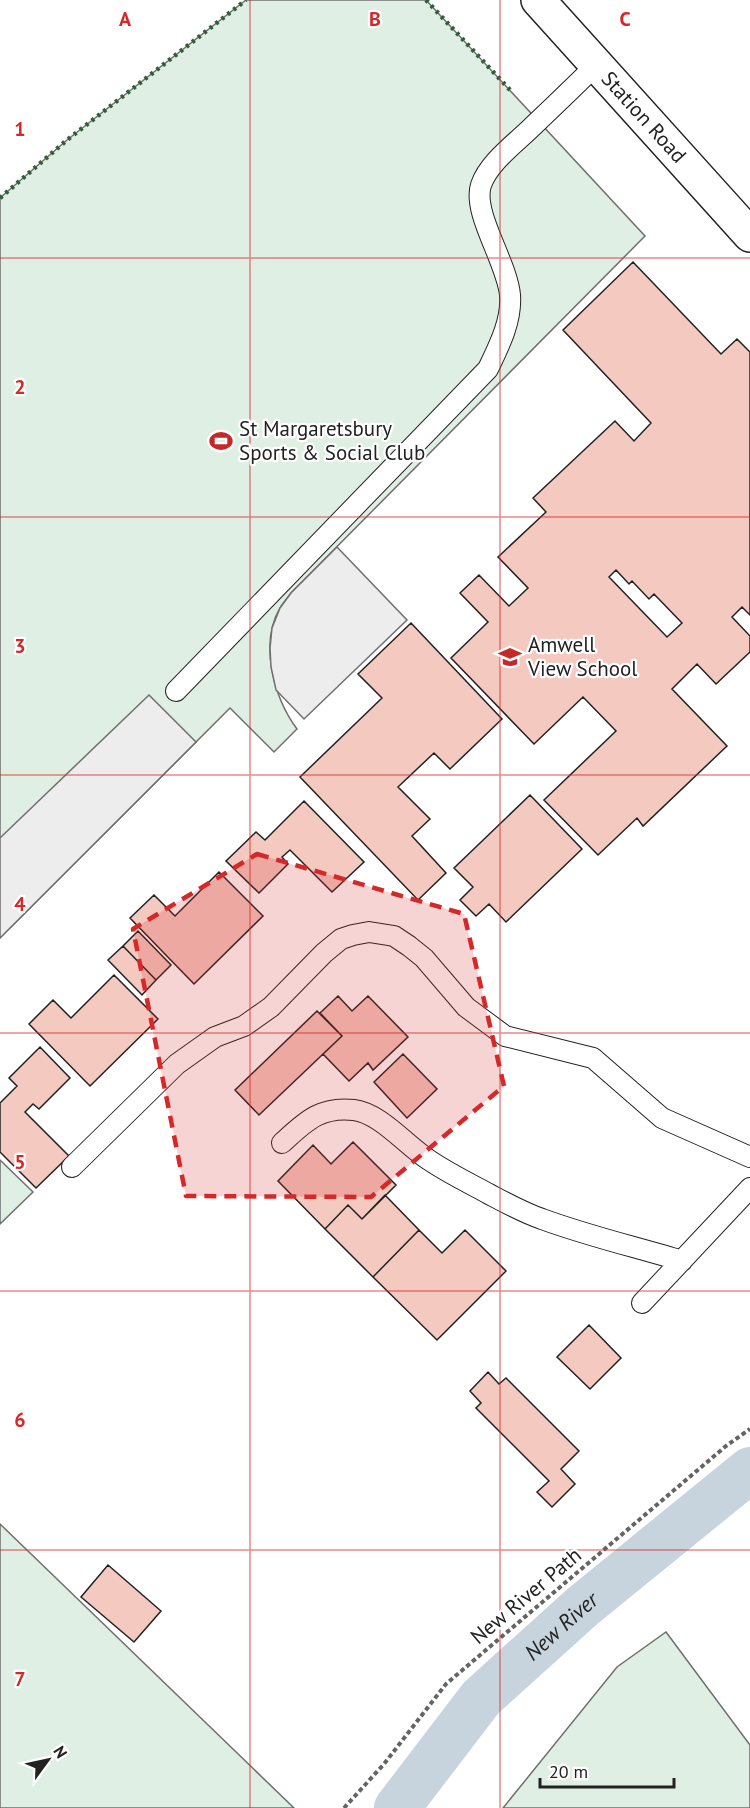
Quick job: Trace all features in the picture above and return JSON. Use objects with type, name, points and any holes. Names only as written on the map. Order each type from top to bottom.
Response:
[{"type":"main road","name":"Station Road","points":[[538,0],[750,235]]},
{"type":"lane","points":[[176,691],[488,369],[508,323],[510,296],[505,270],[482,211],[479,196],[482,184],[500,158],[596,65]]},
{"type":"lane","points":[[72,1167],[177,1064],[215,1037],[244,1026],[272,1006],[341,939],[353,934],[369,932],[393,936],[409,946],[424,958],[466,1007],[505,1036],[593,1058],[662,1118],[750,1157]]},
{"type":"lane","points":[[282,1143],[318,1114],[334,1110],[355,1110],[390,1130],[429,1160],[541,1219],[682,1261]]},
{"type":"lane","points":[[642,1303],[750,1188]]},
{"type":"path","name":"New River Path","points":[[345,1808],[384,1764],[446,1684],[726,1446],[750,1429]]},
{"type":"highlighted area","points":[[257,854],[464,914],[504,1086],[371,1197],[186,1196],[133,929]]},
{"type":"green space","name":"St Margaretsbury Sports & Social Club","points":[[246,0],[426,0],[645,236],[291,593],[280,608],[271,638],[272,670],[282,702],[297,729],[274,752],[230,708],[0,938],[0,198],[67,140]]},
{"type":"green space","points":[[0,1160],[33,1192],[0,1224]]},
{"type":"green space","points":[[0,1524],[294,1808],[0,1808]]},
{"type":"green space","points":[[666,1632],[750,1745],[750,1808],[503,1808],[617,1667]]},
{"type":"shaded area","points":[[337,547],[407,620],[304,719],[276,690],[271,667],[272,628],[280,608],[291,593]]},
{"type":"shaded area","points":[[149,695],[196,742],[0,938],[0,838]]},
{"type":"building","points":[[633,262],[721,354],[737,339],[750,352],[750,615],[742,607],[732,617],[750,636],[750,652],[716,684],[697,664],[672,689],[727,746],[643,826],[637,818],[598,855],[544,800],[616,731],[583,697],[534,744],[451,658],[488,622],[460,593],[479,575],[509,606],[528,588],[498,557],[546,512],[533,498],[615,421],[634,441],[651,423],[563,330]],"holes":[[[616,570],[629,584],[632,581],[649,599],[654,594],[682,623],[667,637],[609,577]]]},
{"type":"building","points":[[411,623],[502,719],[450,769],[434,753],[398,787],[430,819],[412,836],[446,873],[418,900],[300,777],[382,698],[358,674]]},
{"type":"building","points":[[530,795],[582,849],[506,922],[489,904],[476,916],[460,900],[473,887],[454,868]]},
{"type":"building","points":[[304,801],[364,862],[332,892],[290,850],[282,857],[288,864],[259,893],[226,861],[256,832],[265,840]]},
{"type":"building","points":[[219,872],[263,916],[194,984],[130,918],[154,895],[175,916]]},
{"type":"building","points":[[138,931],[171,965],[156,980],[123,946]]},
{"type":"building","points":[[123,946],[156,980],[142,995],[108,960]]},
{"type":"building","points":[[114,975],[158,1019],[90,1086],[29,1024],[53,1000],[71,1018]]},
{"type":"building","points":[[338,996],[352,1011],[368,996],[408,1037],[373,1070],[368,1063],[349,1081],[323,1054],[342,1036],[320,1013]]},
{"type":"building","points":[[317,1011],[342,1036],[259,1115],[235,1090]]},
{"type":"building","points":[[40,1047],[70,1078],[39,1109],[33,1104],[25,1112],[69,1156],[36,1188],[0,1152],[0,1103],[17,1086],[9,1078]]},
{"type":"building","points":[[403,1054],[437,1089],[407,1118],[374,1082]]},
{"type":"building","points":[[353,1142],[396,1185],[362,1219],[348,1205],[325,1229],[278,1181],[313,1145],[331,1164]]},
{"type":"building","points":[[385,1195],[419,1230],[373,1277],[325,1229],[348,1205],[362,1219]]},
{"type":"building","points":[[419,1230],[442,1253],[465,1230],[506,1271],[437,1340],[373,1277]]},
{"type":"building","points":[[589,1325],[621,1358],[590,1389],[557,1357]]},
{"type":"building","points":[[488,1372],[499,1384],[506,1378],[579,1451],[561,1469],[575,1484],[552,1507],[537,1492],[549,1481],[476,1408],[481,1403],[470,1391]]},
{"type":"building","points":[[108,1565],[161,1611],[134,1642],[81,1597]]},
{"type":"waterway","name":"New River","points":[[397,1808],[481,1698],[583,1606],[750,1470]]},
{"type":"hedge","points":[[0,198],[67,140],[246,0]]},
{"type":"hedge","points":[[426,0],[512,92]]},
{"type":"place","name":"St Margaretsbury Sports & Social Club","points":[[221,441]]},
{"type":"place","name":"Amwell View School","points":[[510,657]]}]
